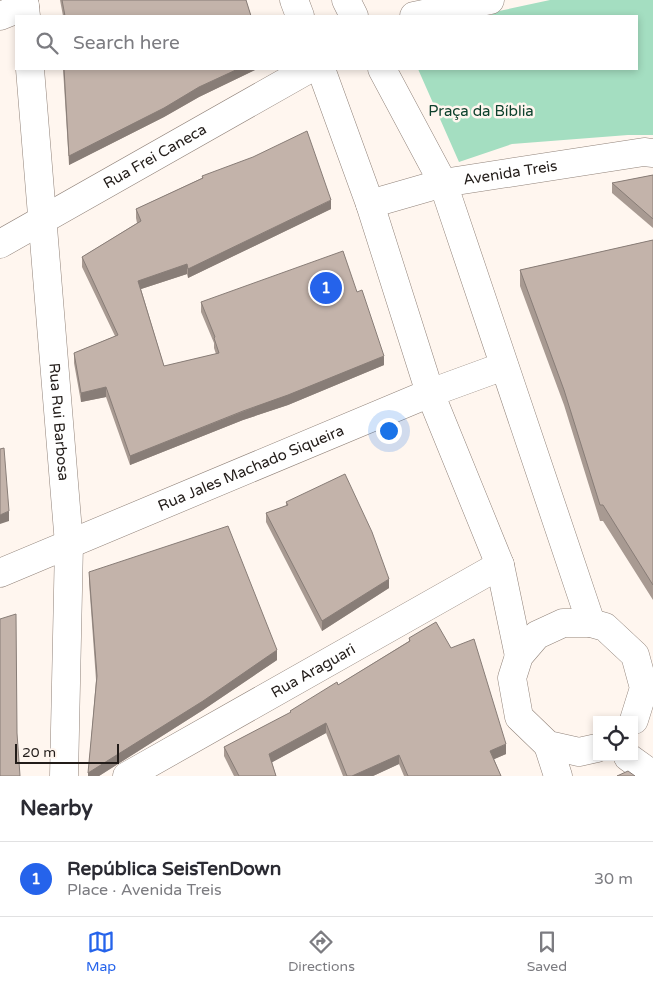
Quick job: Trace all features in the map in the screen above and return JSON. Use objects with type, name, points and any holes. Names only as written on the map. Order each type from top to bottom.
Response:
[{"type":"street","points":[[294,0],[300,15]]},
{"type":"street","points":[[346,0],[354,15]]},
{"type":"street","points":[[419,15],[490,0]]},
{"type":"street","points":[[0,16],[25,7]]},
{"type":"street","name":"Rua Rui Barbosa","points":[[30,70],[69,544],[64,776]]},
{"type":"street","name":"Rua Frei Caneca","points":[[0,244],[307,70]]},
{"type":"street","points":[[321,70],[370,204],[430,393],[500,565],[519,656]]},
{"type":"street","points":[[383,70],[443,183],[591,623]]},
{"type":"street","name":"Avenida Treis","points":[[370,204],[443,183],[644,152],[653,153]]},
{"type":"street","name":"Rua Jales Machado Siqueira","points":[[0,573],[430,393],[504,366]]},
{"type":"street","name":"Rua Araguari","points":[[127,776],[500,565]]},
{"type":"street","points":[[558,776],[548,745],[520,717],[512,678],[519,656],[537,635],[563,623],[591,623],[605,627],[644,661],[644,688],[635,716]]},
{"type":"street","points":[[548,745],[579,752],[593,749]]},
{"type":"street","points":[[634,761],[653,775]]},
{"type":"green space","name":"Praça da Bíblia","points":[[550,0],[653,0],[653,135],[628,135],[512,144],[459,162],[418,70],[638,70],[638,15],[491,15],[499,11]]},
{"type":"building","points":[[62,0],[246,0],[251,15],[65,15]]},
{"type":"building","points":[[64,70],[236,70],[199,87],[164,108],[69,156]]},
{"type":"building","points":[[307,131],[331,200],[188,269],[187,264],[138,281],[164,366],[219,353],[215,337],[201,302],[343,251],[357,292],[362,290],[384,356],[130,456],[106,387],[81,393],[74,353],[118,335],[82,257],[141,221],[136,209],[203,178],[202,176],[253,157]]},
{"type":"building","points":[[653,175],[653,219],[612,183]]},
{"type":"building","points":[[653,240],[653,585],[603,505],[600,505],[564,390],[520,270]]},
{"type":"building","points":[[4,448],[9,511],[0,515],[0,449]]},
{"type":"building","points":[[345,474],[372,532],[389,579],[322,621],[266,513],[288,505],[286,502]]},
{"type":"building","points":[[228,526],[277,650],[203,701],[88,773],[97,676],[89,572]]},
{"type":"building","points":[[16,614],[17,733],[20,776],[0,776],[0,619]]},
{"type":"building","points":[[436,622],[451,648],[474,639],[506,744],[490,751],[501,776],[408,776],[399,755],[352,776],[347,776],[326,723],[269,754],[276,776],[239,776],[224,747],[291,712],[337,682],[338,685],[410,641],[409,638]]},
{"type":"building","points":[[628,771],[635,776],[617,776]]},
{"type":"place","name":"República SeisTenDown","points":[[326,288]]}]
